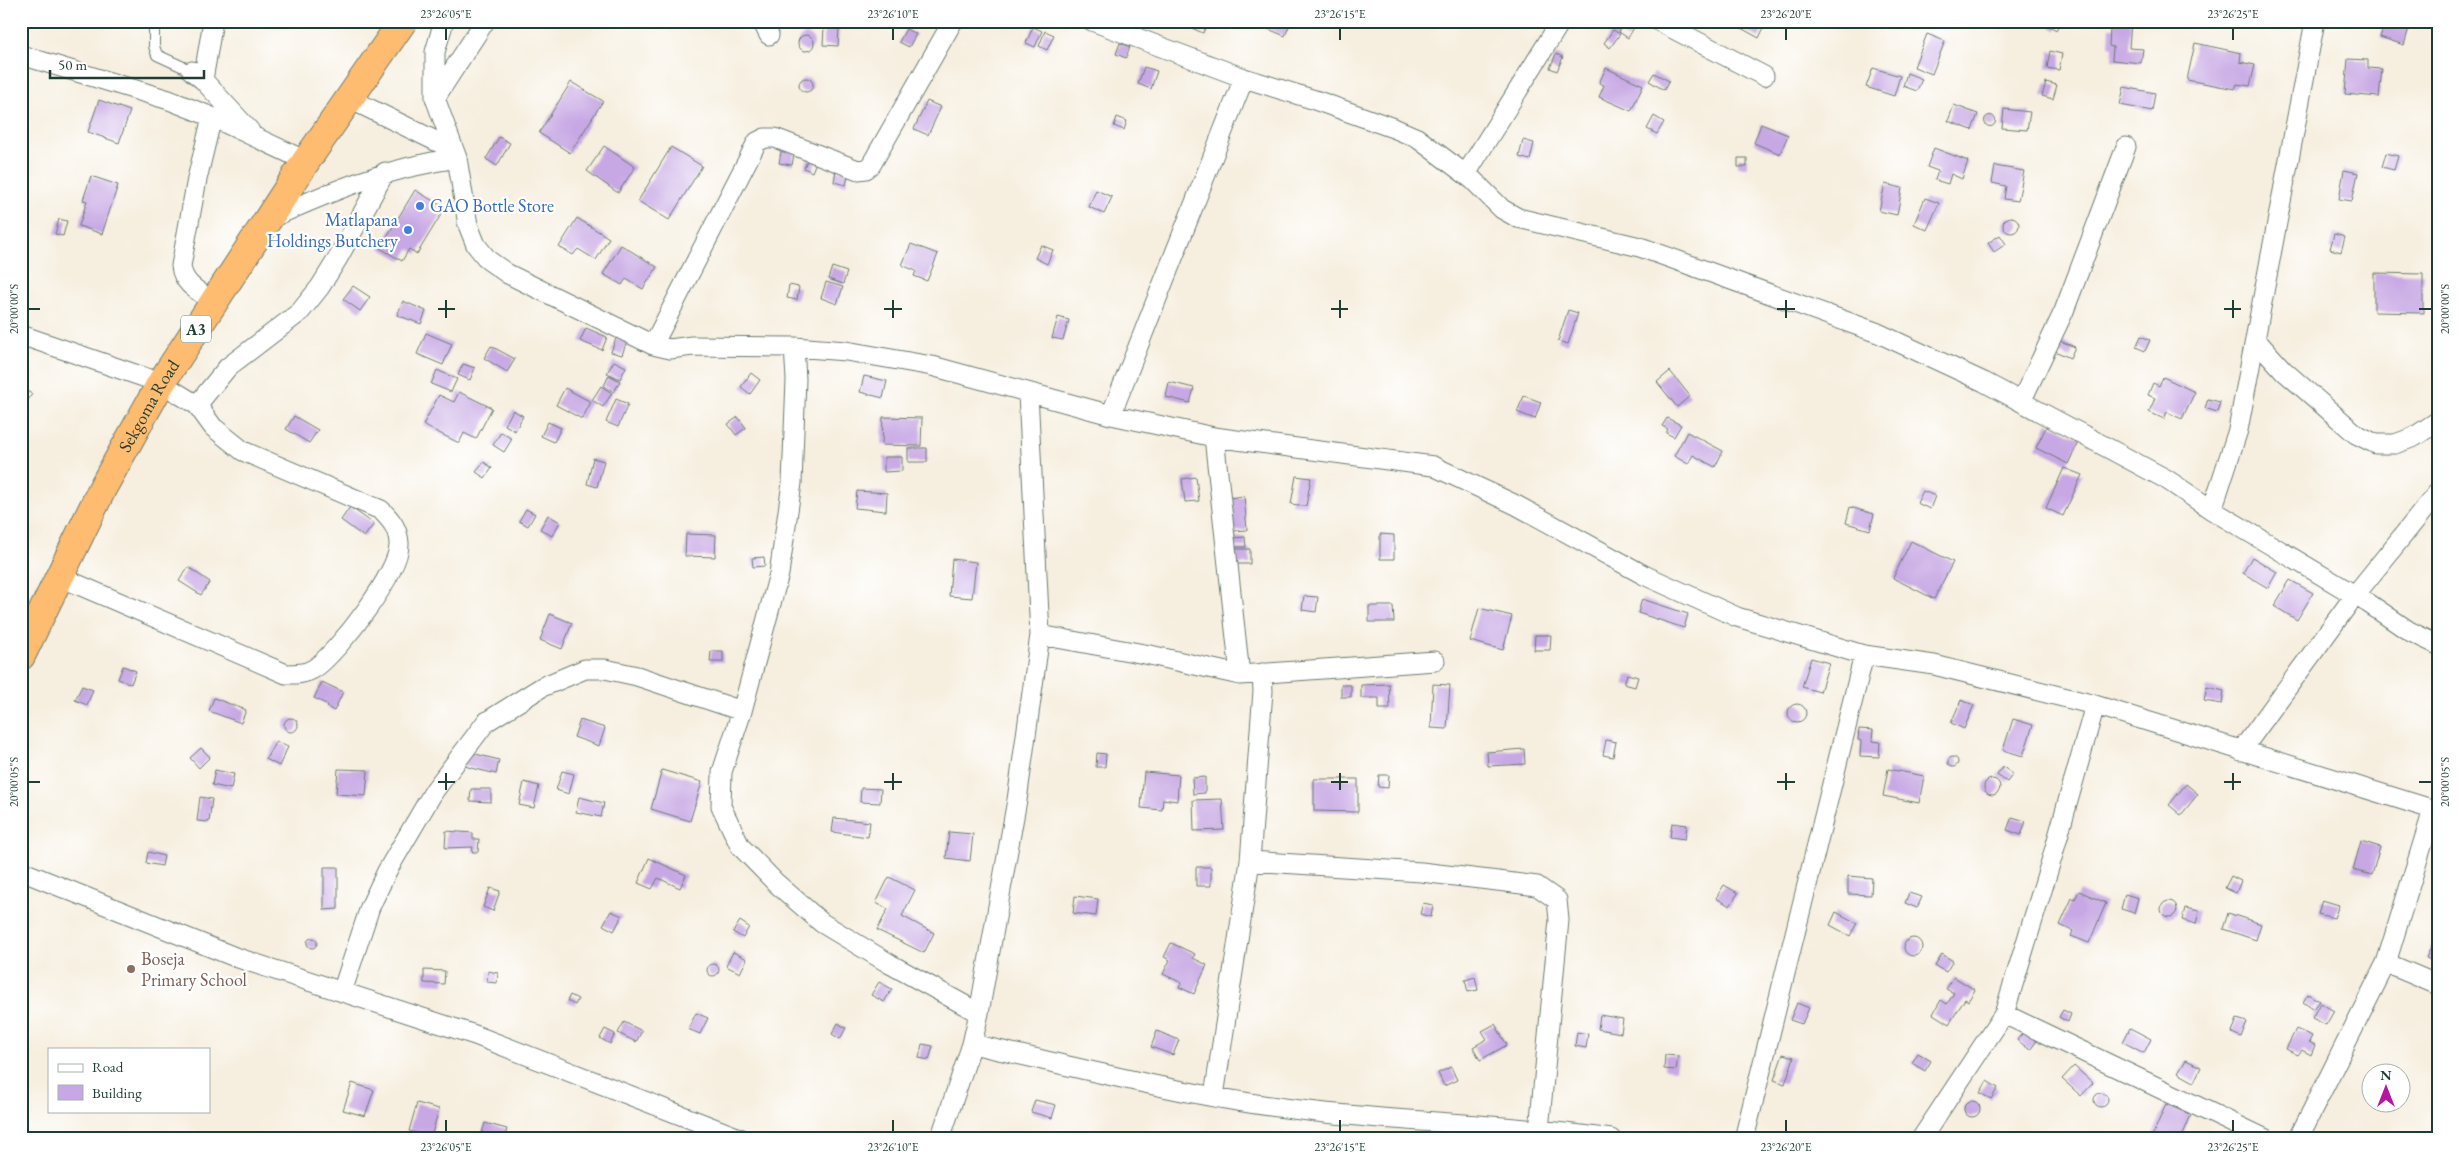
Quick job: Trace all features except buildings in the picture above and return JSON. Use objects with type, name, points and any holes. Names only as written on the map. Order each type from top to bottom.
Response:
[{"type":"highway","name":"Sekgoma Road","points":[[21,656],[58,576],[103,487],[161,383],[306,161],[403,21]]},
{"type":"street","points":[[213,21],[197,75],[256,137]]},
{"type":"street","points":[[444,21],[435,52],[435,98],[456,154],[468,226],[476,245],[488,260],[508,274],[653,345],[670,349],[692,346],[794,347],[846,351],[932,366],[1028,394],[1111,415],[1214,437],[1434,466],[1516,505],[1644,575],[1737,617],[1864,655],[1934,665],[2095,705],[2436,811],[2386,963],[2298,1139]]},
{"type":"street","points":[[435,98],[485,21]]},
{"type":"street","points":[[653,345],[757,142],[765,138],[775,138],[858,170],[866,169],[871,165],[954,21]]},
{"type":"street","points":[[1092,21],[1244,78],[1316,100],[1396,128],[1417,138],[1466,174],[1502,209],[1518,218],[1640,247],[1878,333],[2021,402],[2166,478],[2212,510],[2355,595],[2409,631],[2438,646]]},
{"type":"street","points":[[1466,174],[1561,21]]},
{"type":"street","points":[[1658,21],[1764,76]]},
{"type":"street","points":[[2212,510],[2238,430],[2315,21]]},
{"type":"street","points":[[21,55],[169,100],[212,117],[306,161]]},
{"type":"street","points":[[1111,415],[1244,78]]},
{"type":"street","points":[[350,99],[456,154]]},
{"type":"street","points":[[212,117],[181,266],[182,277],[214,302]]},
{"type":"street","points":[[2021,402],[2067,303],[2126,146]]},
{"type":"street","points":[[268,219],[325,194],[385,172],[456,154]]},
{"type":"street","points":[[196,405],[228,367],[280,329],[305,305],[338,258],[385,172]]},
{"type":"street","points":[[21,335],[161,383],[196,405],[213,427],[243,451],[381,510],[394,523],[399,544],[390,571],[374,600],[330,656],[314,669],[300,674],[286,674],[58,576]]},
{"type":"street","points":[[2256,340],[2284,371],[2356,434],[2376,444],[2394,444],[2408,439],[2438,421]]},
{"type":"street","points":[[794,347],[796,379],[792,483],[779,574],[742,710],[722,772],[721,806],[740,846],[776,883],[822,923],[980,1013]]},
{"type":"street","points":[[940,1139],[972,1044],[980,1013],[1017,800],[1040,635],[1028,394]]},
{"type":"street","points":[[1214,437],[1240,675]]},
{"type":"street","points":[[2241,751],[2355,595],[2438,492]]},
{"type":"street","points":[[1040,635],[1150,655],[1240,675],[1435,661]]},
{"type":"street","points":[[1744,1139],[1864,655]]},
{"type":"street","points":[[342,992],[370,908],[387,871],[434,791],[486,722],[542,687],[585,669],[604,669],[637,676],[742,710]]},
{"type":"street","points":[[1214,1096],[1250,861],[1263,691],[1262,673]]},
{"type":"street","points":[[1921,1139],[2004,1014],[2052,858],[2095,705]]},
{"type":"street","points":[[1250,861],[1421,872],[1506,882],[1537,886],[1557,900],[1558,920],[1539,1130]]},
{"type":"street","points":[[21,871],[235,957],[475,1035],[742,1139]]},
{"type":"street","points":[[2386,963],[2438,985]]},
{"type":"street","points":[[2004,1014],[2244,1134],[2266,1139]]},
{"type":"street","points":[[972,1044],[1214,1096],[1315,1112],[1539,1130],[1611,1139]]},
{"type":"lane","points":[[154,26],[154,46],[157,55],[197,75]]},
{"type":"place","name":"GAO Bottle Store","points":[[420,206]]},
{"type":"place","name":"Matlapana Holdings Butchery","points":[[408,230]]},
{"type":"place","name":"Boseja Primary School","points":[[131,969]]}]
